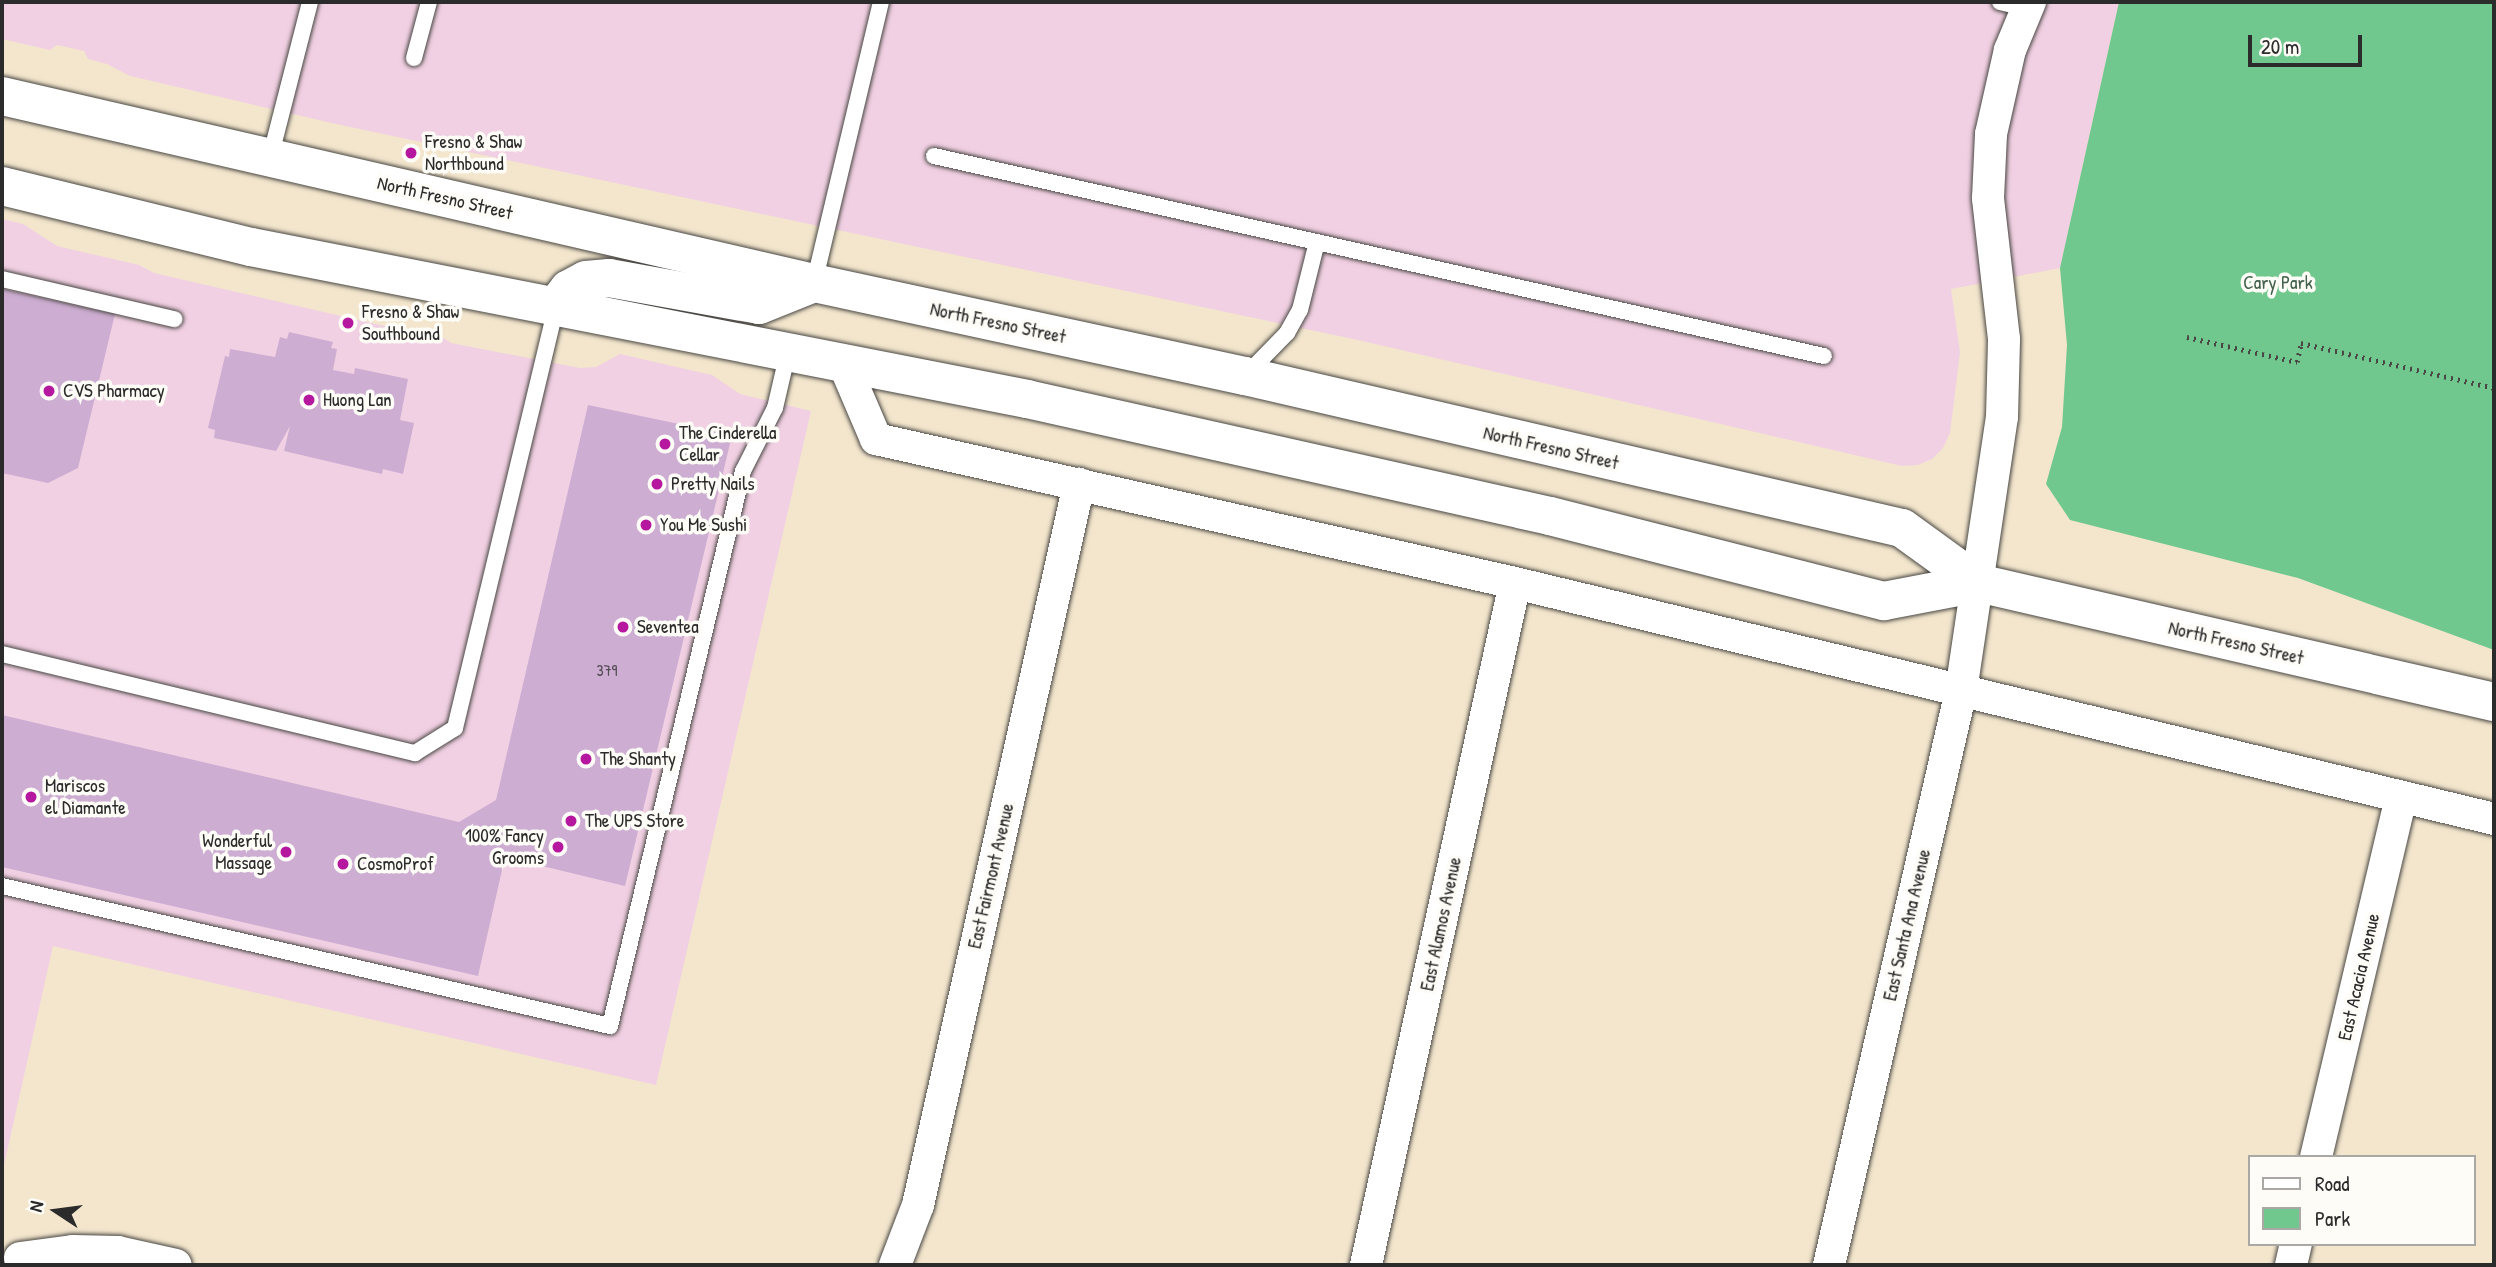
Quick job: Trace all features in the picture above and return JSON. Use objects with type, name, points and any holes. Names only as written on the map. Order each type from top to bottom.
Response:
[{"type":"main road","name":"North Fresno Street","points":[[2,96],[814,283],[1245,376],[1902,528],[1978,583],[2494,702]]},
{"type":"main road","name":"North Fresno Street","points":[[2,186],[251,247],[1027,399],[1550,516],[1884,601],[1978,583]]},
{"type":"main road","points":[[556,306],[569,289],[586,280],[609,278],[760,305],[814,283]]},
{"type":"street","name":"East Santa Ana Avenue","points":[[1829,1265],[1961,691],[1978,583],[2002,417],[2004,339],[1988,198],[1991,134],[2019,4]]},
{"type":"street","points":[[843,362],[876,439],[1515,583],[2494,818]]},
{"type":"street","name":"East Fairmont Avenue","points":[[895,1265],[918,1205],[1079,485]]},
{"type":"street","name":"East Alamos Avenue","points":[[1366,1265],[1515,583]]},
{"type":"street","name":"East Acacia Avenue","points":[[2316,1155],[2401,797]]},
{"type":"street","points":[[2291,1265],[2296,1246]]},
{"type":"street","points":[[20,1258],[73,1251],[118,1252],[176,1265]]},
{"type":"lane","points":[[270,158],[310,2]]},
{"type":"lane","points":[[414,58],[429,2]]},
{"type":"lane","points":[[814,283],[881,2]]},
{"type":"lane","points":[[934,156],[1824,356]]},
{"type":"lane","points":[[1245,376],[1287,333],[1300,310],[1317,242]]},
{"type":"lane","points":[[2,279],[174,318]]},
{"type":"lane","points":[[2,654],[415,753],[455,728],[556,306]]},
{"type":"lane","points":[[2,886],[610,1026],[743,471],[775,408],[788,352]]},
{"type":"path","points":[[2188,337],[2297,362],[2301,344],[2494,388]]},
{"type":"shaded area","points":[[2,2],[2119,2],[2060,268],[1951,289],[1960,352],[1950,433],[1943,448],[1932,459],[1918,465],[1902,466],[1358,340],[336,124],[130,76],[107,64],[88,59],[84,51],[57,45],[50,50],[2,39]]},
{"type":"shaded area","points":[[2,219],[23,224],[57,246],[139,265],[154,273],[406,331],[439,335],[451,343],[580,368],[596,367],[620,354],[712,375],[740,394],[811,411],[656,1085],[53,946],[2,1174]]},
{"type":"green space","name":"Cary Park","points":[[2119,2],[2494,2],[2494,650],[2298,578],[2070,520],[2046,484],[2062,427],[2067,345],[2060,268]]},
{"type":"building","name":"CVS Pharmacy","points":[[2,289],[115,314],[78,468],[48,483],[2,473]]},
{"type":"building","name":"Huong Lan","points":[[289,332],[333,342],[331,348],[337,349],[333,370],[354,374],[355,368],[408,379],[400,420],[414,423],[403,474],[383,469],[382,474],[284,451],[290,426],[276,451],[214,438],[215,430],[208,428],[225,356],[229,357],[230,349],[275,357],[280,337],[287,339]]},
{"type":"building","points":[[588,405],[732,435],[625,886],[505,857],[478,976],[2,867],[2,715],[459,822],[496,800]]},
{"type":"place","name":"Fresno & Shaw Northbound","points":[[411,153]]},
{"type":"place","name":"Fresno & Shaw Southbound","points":[[348,323]]},
{"type":"place","name":"CVS Pharmacy","points":[[49,391]]},
{"type":"place","name":"Huong Lan","points":[[309,400]]},
{"type":"place","name":"The Cinderella Cellar","points":[[665,444]]},
{"type":"place","name":"Pretty Nails","points":[[657,484]]},
{"type":"place","name":"You Me Sushi","points":[[646,525]]},
{"type":"place","name":"Seventea","points":[[623,627]]},
{"type":"place","name":"The Shanty","points":[[586,759]]},
{"type":"place","name":"Mariscos el Diamante","points":[[31,797]]},
{"type":"place","name":"The UPS Store","points":[[571,821]]},
{"type":"place","name":"100% Fancy Grooms","points":[[558,847]]},
{"type":"place","name":"Wonderful Massage","points":[[286,852]]},
{"type":"place","name":"CosmoProf","points":[[343,864]]}]
